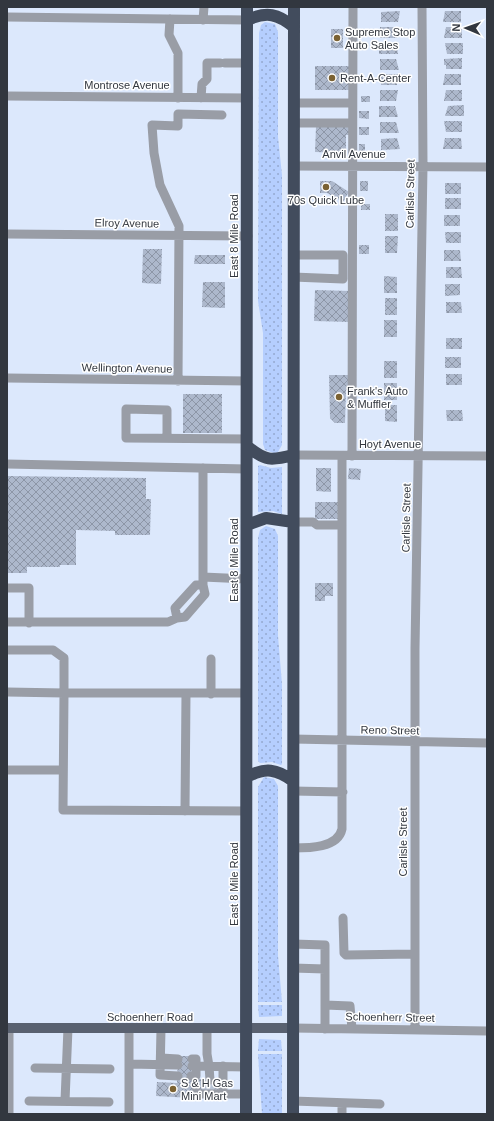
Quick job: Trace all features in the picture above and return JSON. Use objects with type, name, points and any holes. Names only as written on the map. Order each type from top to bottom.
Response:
[{"type":"highway","name":"East 8 Mile Road","points":[[246,1114],[248,7]]},
{"type":"highway","points":[[292,1114],[294,7]]},
{"type":"highway","points":[[247,20],[263,14],[273,14],[284,19],[294,27]]},
{"type":"highway","points":[[247,443],[257,454],[268,459],[293,455]]},
{"type":"highway","points":[[247,525],[266,518],[293,522]]},
{"type":"highway","points":[[247,777],[261,770],[271,770],[284,774],[293,786]]},
{"type":"main road","name":"Schoenherr Road","points":[[8,1028],[293,1028]]},
{"type":"street","points":[[203,20],[204,7]]},
{"type":"street","points":[[352,456],[353,7]]},
{"type":"street","name":"Carlisle Street","points":[[415,1029],[415,742],[422,166],[422,7]]},
{"type":"street","points":[[7,17],[247,20]]},
{"type":"street","points":[[170,19],[169,35],[178,53],[181,98],[184,114]]},
{"type":"street","points":[[201,98],[202,84],[207,79],[207,62],[247,63]]},
{"type":"street","name":"Montrose Avenue","points":[[7,96],[248,98]]},
{"type":"street","points":[[294,103],[352,103]]},
{"type":"street","points":[[178,381],[179,226],[160,184],[154,153],[152,125],[178,126],[178,114],[222,115]]},
{"type":"street","points":[[293,123],[352,124]]},
{"type":"street","name":"Anvil Avenue","points":[[293,166],[487,167]]},
{"type":"street","name":"Elroy Avenue","points":[[7,234],[248,236]]},
{"type":"street","points":[[293,255],[343,255],[343,279],[293,277]]},
{"type":"street","name":"Wellington Avenue","points":[[7,378],[247,381]]},
{"type":"street","points":[[167,438],[167,410],[126,409],[126,438],[167,438],[247,443]]},
{"type":"street","name":"Hoyt Avenue","points":[[293,455],[487,456]]},
{"type":"street","points":[[293,848],[317,847],[339,836],[342,829],[342,456]]},
{"type":"street","points":[[7,464],[247,469]]},
{"type":"street","points":[[7,622],[168,622],[177,618],[185,617],[205,594],[203,581],[203,468]]},
{"type":"street","points":[[293,522],[313,522],[317,525],[342,525]]},
{"type":"street","points":[[177,618],[175,608],[196,585],[203,581],[247,579]]},
{"type":"street","points":[[7,588],[30,588],[29,622]]},
{"type":"street","points":[[7,650],[53,650],[64,658],[62,810],[247,811]]},
{"type":"street","points":[[211,659],[211,694]]},
{"type":"street","points":[[7,692],[246,693]]},
{"type":"street","points":[[185,811],[186,693]]},
{"type":"street","name":"Reno Street","points":[[293,739],[487,743]]},
{"type":"street","points":[[7,770],[63,770]]},
{"type":"street","points":[[293,786],[342,792]]},
{"type":"street","points":[[343,918],[344,952],[348,956],[415,954]]},
{"type":"street","points":[[293,944],[344,945]]},
{"type":"street","points":[[325,945],[325,1029]]},
{"type":"street","points":[[293,968],[325,969]]},
{"type":"street","points":[[325,1005],[350,1006],[352,1029]]},
{"type":"street","points":[[8,1028],[9,1114]]},
{"type":"street","points":[[65,1101],[68,1028]]},
{"type":"street","name":"Schoenherr Street","points":[[293,1028],[487,1031]]},
{"type":"street","points":[[129,1029],[129,1114]]},
{"type":"street","points":[[161,1029],[160,1075],[178,1076]]},
{"type":"street","points":[[207,1029],[207,1054],[210,1066],[210,1080]]},
{"type":"street","points":[[129,1064],[160,1061],[178,1062]]},
{"type":"street","points":[[194,1077],[193,1063],[210,1066],[246,1067]]},
{"type":"street","points":[[223,1066],[223,1094]]},
{"type":"street","points":[[35,1068],[110,1068]]},
{"type":"street","points":[[196,1090],[196,1094],[246,1094]]},
{"type":"street","points":[[29,1101],[109,1102]]},
{"type":"street","points":[[293,1102],[380,1104]]},
{"type":"street","points":[[342,1102],[342,1114]]},
{"type":"shaded area","points":[[265,22],[275,24],[278,32],[278,137],[282,175],[282,445],[278,452],[274,453],[265,450],[263,444],[263,333],[258,301],[259,33],[261,25]]},
{"type":"shaded area","points":[[260,465],[271,468],[282,467],[282,514],[273,511],[258,512],[258,466]]},
{"type":"shaded area","points":[[266,526],[275,529],[278,536],[278,636],[282,684],[281,765],[272,762],[260,763],[258,761],[258,538],[260,530]]},
{"type":"shaded area","points":[[264,777],[274,779],[278,786],[278,956],[282,1002],[258,1002],[258,787]]},
{"type":"shaded area","points":[[258,1005],[282,1005],[282,1016],[259,1017]]},
{"type":"shaded area","points":[[259,1039],[281,1040],[282,1051],[258,1051]]},
{"type":"shaded area","points":[[258,1054],[282,1054],[282,1114],[262,1114]]},
{"type":"building","points":[[400,11],[398,22],[381,22],[381,12]]},
{"type":"building","points":[[445,11],[461,11],[461,22],[443,22]]},
{"type":"building","points":[[380,27],[399,27],[397,38],[380,38]]},
{"type":"building","points":[[446,27],[462,27],[462,38],[444,38]]},
{"type":"building","points":[[331,29],[343,29],[343,48],[331,48]]},
{"type":"building","points":[[379,43],[396,43],[398,54],[379,54]]},
{"type":"building","points":[[445,43],[463,43],[463,54],[447,54]]},
{"type":"building","points":[[462,58],[462,69],[446,69],[444,59]]},
{"type":"building","points":[[380,59],[396,59],[399,70],[380,70]]},
{"type":"building","name":"Rent-A-Center","points":[[315,66],[349,66],[349,90],[315,90]]},
{"type":"building","points":[[381,74],[399,74],[399,81],[397,81],[397,85],[381,85]]},
{"type":"building","points":[[445,74],[461,74],[461,85],[443,85]]},
{"type":"building","points":[[380,90],[398,90],[396,101],[380,101]]},
{"type":"building","points":[[446,90],[462,90],[462,101],[444,101]]},
{"type":"building","points":[[361,96],[370,96],[370,102],[361,102]]},
{"type":"building","points":[[464,105],[464,116],[445,116],[448,106]]},
{"type":"building","points":[[379,106],[395,106],[398,117],[379,117]]},
{"type":"building","points":[[359,111],[369,111],[369,119],[359,118]]},
{"type":"building","points":[[444,121],[462,121],[462,132],[446,132]]},
{"type":"building","points":[[380,122],[396,122],[399,133],[380,133]]},
{"type":"building","points":[[316,127],[350,127],[350,135],[346,135],[346,153],[315,152]]},
{"type":"building","points":[[359,127],[369,127],[369,135],[359,135]]},
{"type":"building","points":[[397,138],[400,149],[381,150],[381,139]]},
{"type":"building","points":[[445,138],[461,138],[462,149],[443,149]]},
{"type":"building","points":[[359,144],[365,144],[365,153],[359,153]]},
{"type":"building","points":[[320,181],[332,181],[349,192],[343,202],[327,193],[320,193]]},
{"type":"building","points":[[360,181],[368,181],[368,191],[360,191]]},
{"type":"building","points":[[445,183],[461,183],[461,194],[445,194]]},
{"type":"building","points":[[445,198],[461,198],[461,209],[445,209]]},
{"type":"building","points":[[361,204],[370,204],[370,210],[361,210]]},
{"type":"building","points":[[385,214],[398,214],[398,231],[385,231]]},
{"type":"building","points":[[444,215],[460,215],[460,226],[444,226]]},
{"type":"building","points":[[445,232],[461,232],[461,243],[446,243]]},
{"type":"building","points":[[385,236],[398,236],[397,253],[385,253]]},
{"type":"building","points":[[359,245],[369,245],[369,254],[359,254]]},
{"type":"building","points":[[143,249],[162,249],[161,284],[142,283]]},
{"type":"building","points":[[444,250],[460,250],[461,261],[444,261]]},
{"type":"building","points":[[195,255],[225,255],[225,264],[194,264]]},
{"type":"building","points":[[446,267],[461,267],[462,278],[446,278]]},
{"type":"building","points":[[384,276],[397,277],[397,293],[384,293]]},
{"type":"building","points":[[203,282],[225,282],[225,308],[202,307]]},
{"type":"building","points":[[445,284],[460,284],[460,295],[445,296]]},
{"type":"building","points":[[315,290],[350,291],[350,322],[314,321]]},
{"type":"building","points":[[385,298],[397,298],[397,315],[385,315]]},
{"type":"building","points":[[446,302],[461,302],[462,313],[446,313]]},
{"type":"building","points":[[384,320],[397,320],[397,337],[384,337]]},
{"type":"building","points":[[446,338],[462,338],[462,349],[446,349]]},
{"type":"building","points":[[445,357],[461,357],[461,368],[445,368]]},
{"type":"building","points":[[384,361],[397,361],[397,378],[384,378]]},
{"type":"building","points":[[446,374],[462,374],[462,385],[446,385]]},
{"type":"building","points":[[329,375],[349,375],[349,391],[346,390],[345,423],[335,423],[330,418]]},
{"type":"building","points":[[384,383],[397,383],[397,400],[384,400]]},
{"type":"building","points":[[183,394],[222,394],[222,433],[183,433]]},
{"type":"building","points":[[385,405],[397,405],[397,422],[385,421]]},
{"type":"building","points":[[446,410],[462,410],[463,421],[447,421]]},
{"type":"building","points":[[316,468],[331,468],[331,492],[316,491]]},
{"type":"building","points":[[349,468],[361,469],[360,480],[348,479]]},
{"type":"building","points":[[7,476],[146,478],[146,499],[151,499],[150,535],[115,535],[115,531],[76,530],[76,565],[60,565],[60,567],[27,567],[27,573],[7,573]]},
{"type":"building","points":[[315,502],[339,502],[339,519],[315,519]]},
{"type":"building","points":[[315,583],[333,583],[333,596],[325,596],[325,601],[315,601]]},
{"type":"building","points":[[178,1056],[192,1056],[191,1079],[222,1080],[222,1091],[192,1098],[156,1096],[157,1082],[177,1083]]},
{"type":"tunnel","points":[[210,1080],[210,1091]]},
{"type":"place","name":"Supreme Stop Auto Sales","points":[[337,38]]},
{"type":"place","name":"Rent-A-Center","points":[[332,78]]},
{"type":"place","name":"70s Quick Lube","points":[[326,187]]},
{"type":"place","name":"Frank's Auto & Muffler","points":[[339,397]]},
{"type":"place","name":"S & H Gas Mini Mart","points":[[173,1089]]}]
